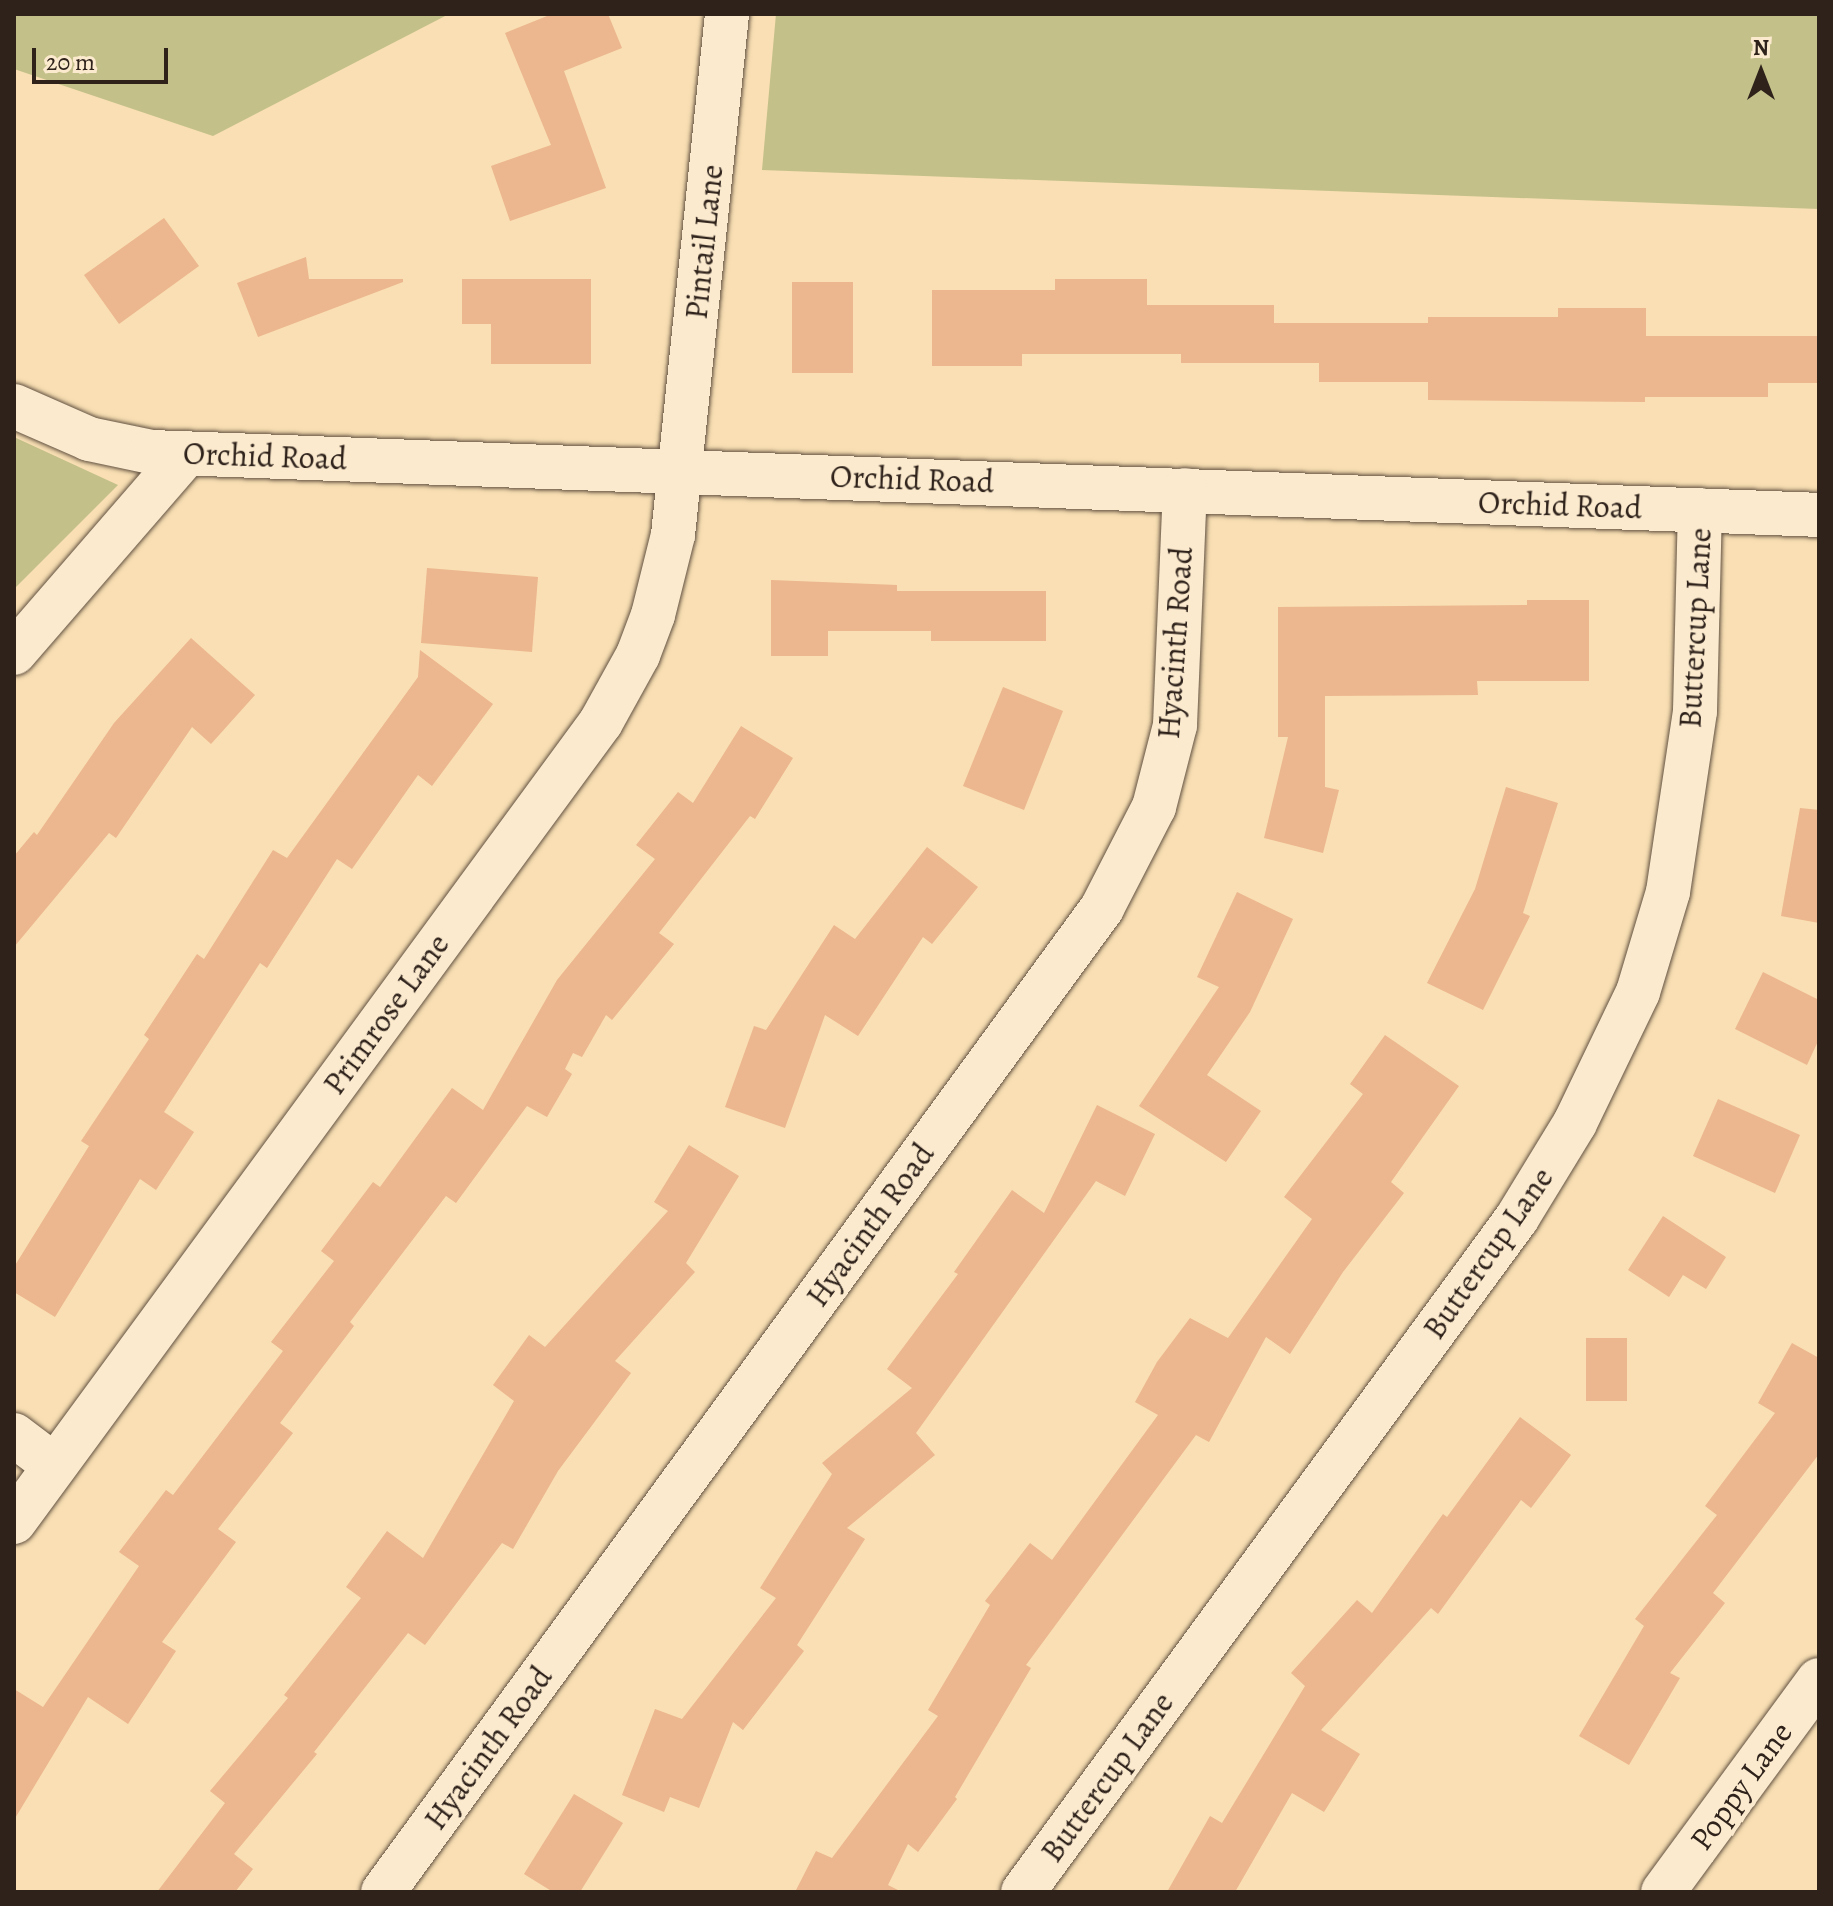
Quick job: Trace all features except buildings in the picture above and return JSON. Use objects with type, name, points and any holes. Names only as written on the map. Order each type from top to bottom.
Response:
[{"type":"street","name":"Pintail Lane","points":[[681,470],[727,14]]},
{"type":"street","name":"Orchid Road","points":[[14,406],[89,439],[119,447],[187,453],[1819,515]]},
{"type":"street","points":[[14,653],[187,453]]},
{"type":"street","name":"Primrose Lane","points":[[14,1522],[601,722],[638,655],[653,615],[673,535],[681,470]]},
{"type":"street","name":"Hyacinth Road","points":[[383,1892],[1102,908],[1154,807],[1175,725],[1185,490]]},
{"type":"street","name":"Buttercup Lane","points":[[1023,1892],[1517,1218],[1575,1123],[1638,992],[1668,892],[1695,711],[1700,510]]},
{"type":"street","points":[[14,1435],[55,1466]]},
{"type":"street","name":"Poppy Lane","points":[[1663,1892],[1819,1680]]},
{"type":"shaded area","points":[[14,14],[449,14],[213,136],[14,69]]},
{"type":"shaded area","points":[[776,14],[1819,14],[1819,209],[762,170]]},
{"type":"shaded area","points":[[14,437],[118,485],[14,589]]}]
